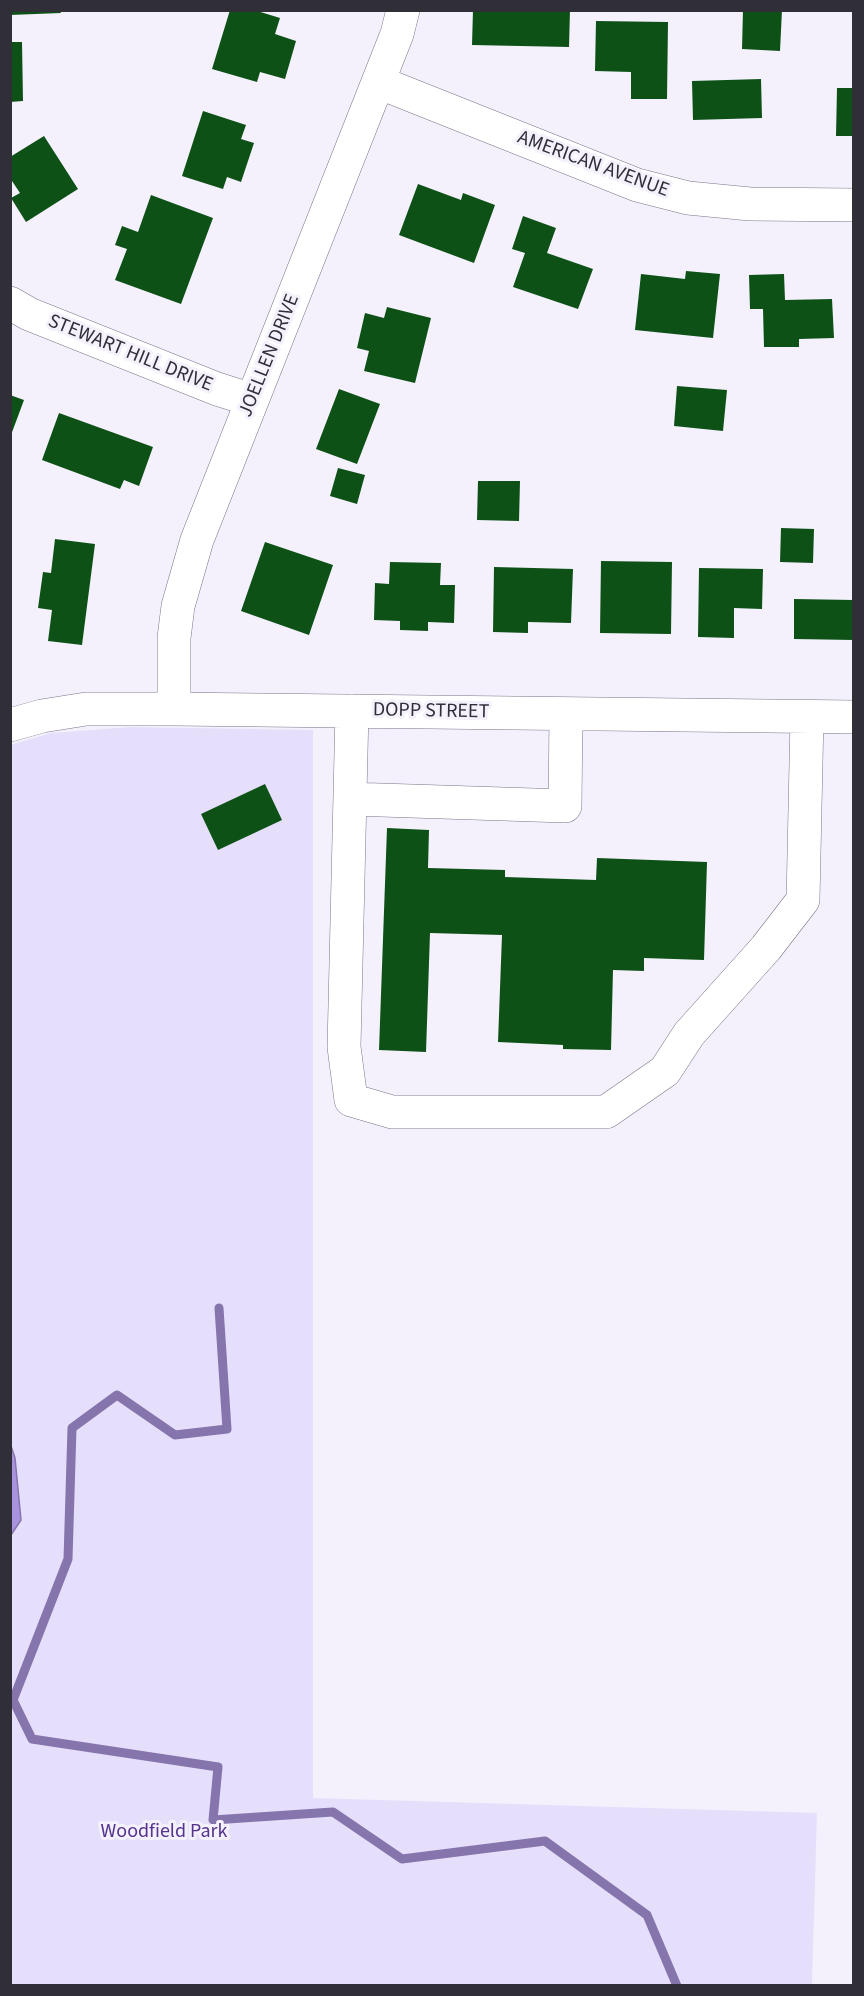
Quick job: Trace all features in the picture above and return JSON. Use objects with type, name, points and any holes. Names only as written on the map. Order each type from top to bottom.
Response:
[{"type":"street","name":"JOELLEN DRIVE","points":[[174,709],[174,638],[178,606],[197,540],[378,81],[403,10]]},
{"type":"street","name":"AMERICAN AVENUE","points":[[378,81],[637,185],[688,198],[750,204],[854,206]]},
{"type":"street","name":"STEWART HILL DRIVE","points":[[10,303],[29,314],[252,400]]},
{"type":"street","name":"DOPP STREET","points":[[10,725],[42,716],[86,710],[174,709],[854,717]]},
{"type":"street","points":[[352,711],[344,1047],[351,1100],[392,1112],[606,1112],[664,1071],[689,1034],[766,948],[802,900],[807,717]]},
{"type":"street","points":[[350,799],[565,806],[566,714]]},
{"type":"green space","name":"Woodfield Park","points":[[130,727],[313,730],[313,1798],[817,1813],[812,1985],[11,1985],[10,745],[51,733]]},
{"type":"shaded area","points":[[11,1446],[15,1458],[21,1520],[11,1535]]},
{"type":"building","points":[[10,10],[60,10],[61,13],[10,15]]},
{"type":"building","points":[[230,10],[254,10],[280,18],[275,34],[296,41],[285,79],[260,72],[257,82],[212,69]]},
{"type":"building","points":[[473,10],[570,10],[569,47],[472,45]]},
{"type":"building","points":[[743,10],[782,10],[780,51],[742,49]]},
{"type":"building","points":[[596,21],[668,22],[667,99],[631,99],[631,72],[595,71]]},
{"type":"building","points":[[10,42],[22,42],[23,101],[10,102]]},
{"type":"building","points":[[761,79],[762,118],[693,120],[692,81]]},
{"type":"building","points":[[837,88],[854,88],[854,136],[836,136]]},
{"type":"building","points":[[203,111],[246,125],[241,139],[254,143],[241,182],[227,177],[223,189],[182,176]]},
{"type":"building","points":[[44,136],[78,189],[26,222],[11,198],[20,193],[10,178],[10,157]]},
{"type":"building","points":[[418,184],[461,200],[463,193],[495,205],[474,263],[399,235]]},
{"type":"building","points":[[151,195],[213,218],[181,304],[115,280],[127,249],[115,245],[122,226],[138,232]]},
{"type":"building","points":[[523,216],[556,228],[547,253],[593,269],[578,309],[513,287],[525,253],[512,249]]},
{"type":"building","points":[[686,271],[720,274],[713,338],[635,330],[641,274],[685,279]]},
{"type":"building","points":[[784,274],[785,300],[832,299],[834,338],[799,339],[799,347],[764,347],[763,309],[750,309],[749,275]]},
{"type":"building","points":[[387,307],[431,318],[415,383],[364,371],[369,351],[357,348],[365,313],[384,318]]},
{"type":"building","points":[[677,386],[727,390],[723,431],[674,426]]},
{"type":"building","points":[[339,389],[380,404],[357,464],[316,449]]},
{"type":"building","points":[[10,395],[24,400],[11,435],[10,435]]},
{"type":"building","points":[[59,413],[153,447],[139,486],[124,480],[120,489],[42,460]]},
{"type":"building","points":[[338,468],[365,475],[357,504],[330,496]]},
{"type":"building","points":[[478,481],[520,481],[519,521],[477,520]]},
{"type":"building","points":[[781,528],[814,529],[813,563],[780,562]]},
{"type":"building","points":[[55,539],[95,544],[82,645],[48,641],[52,610],[38,608],[43,572],[51,573]]},
{"type":"building","points":[[265,542],[333,565],[309,635],[241,611]]},
{"type":"building","points":[[601,561],[672,562],[671,634],[600,633]]},
{"type":"building","points":[[390,562],[441,563],[440,585],[455,585],[454,623],[428,622],[428,631],[400,630],[400,621],[374,620],[375,583],[389,584]]},
{"type":"building","points":[[494,567],[573,569],[571,623],[528,622],[528,633],[493,632]]},
{"type":"building","points":[[699,568],[763,569],[762,609],[734,608],[734,638],[698,637]]},
{"type":"building","points":[[794,599],[854,600],[854,640],[794,639]]},
{"type":"building","points":[[265,784],[282,820],[218,850],[201,814]]},
{"type":"building","points":[[387,828],[429,830],[428,868],[505,870],[505,877],[596,880],[597,858],[707,862],[704,960],[644,958],[644,971],[613,970],[611,1050],[563,1049],[563,1045],[498,1042],[502,935],[430,933],[426,1052],[379,1050]]},
{"type":"waterway","points":[[219,1308],[227,1429],[175,1435],[117,1395],[72,1428],[68,1559],[13,1700],[32,1739],[218,1767],[213,1820],[333,1812],[402,1859],[545,1841],[647,1915],[677,1986]]}]
